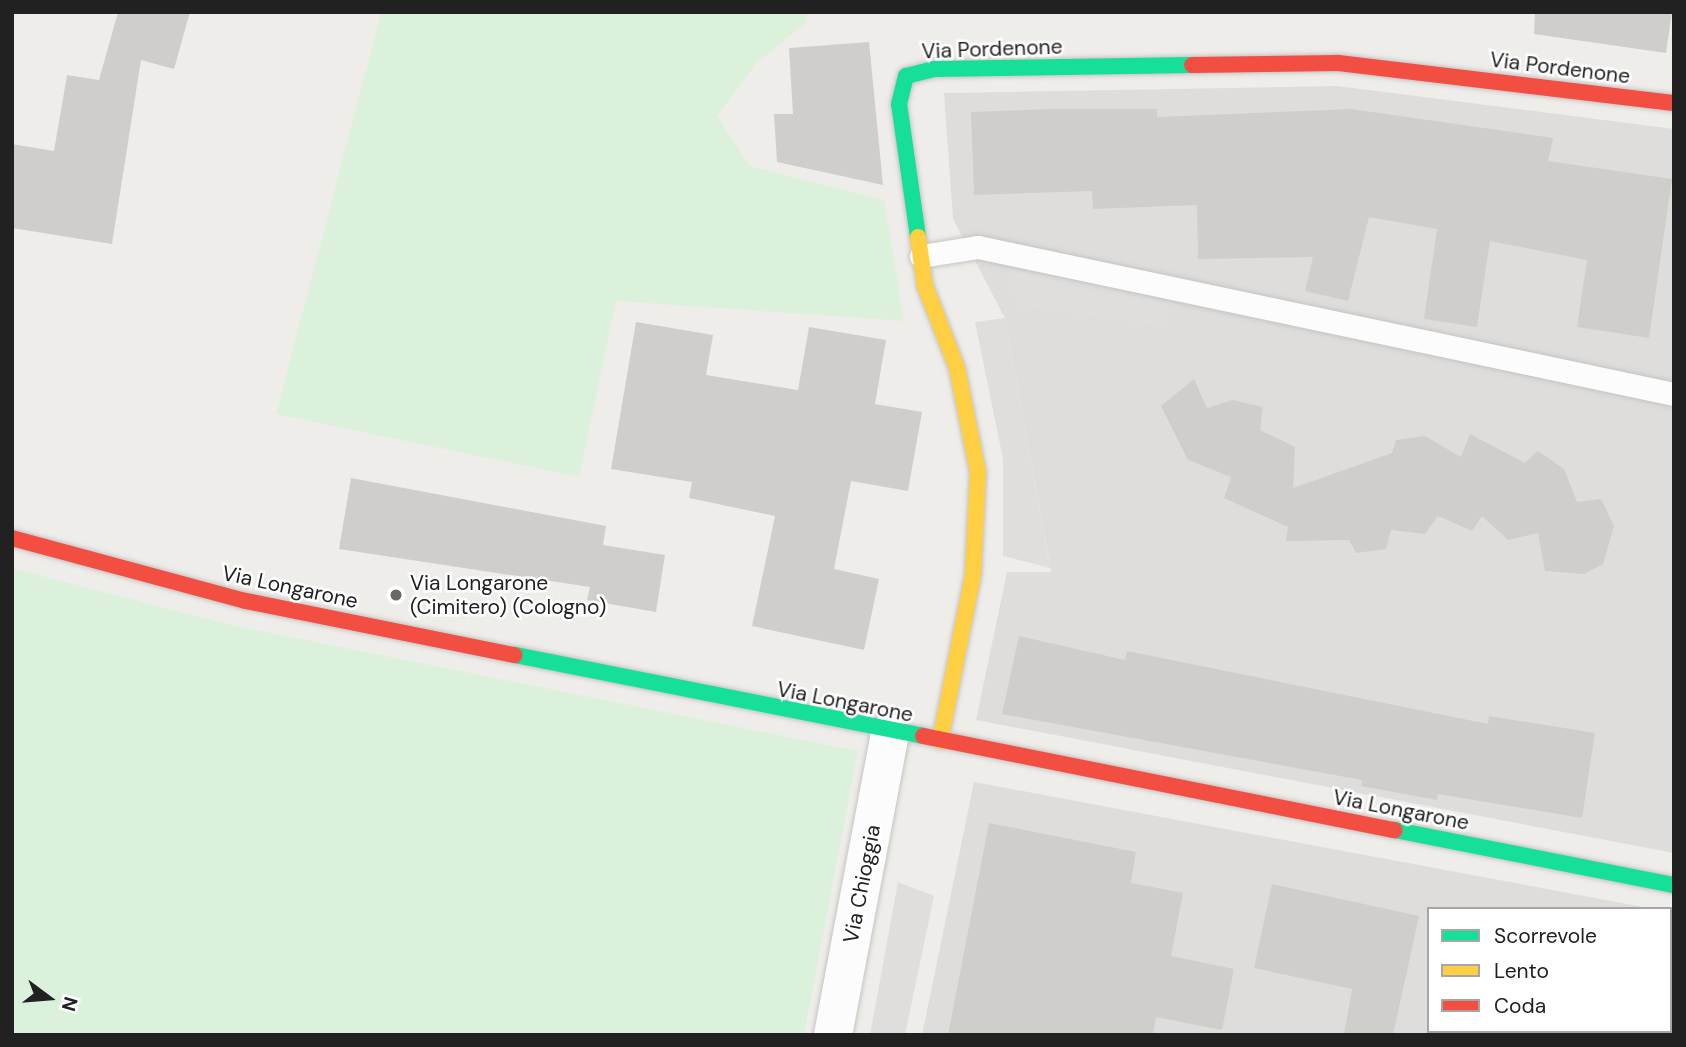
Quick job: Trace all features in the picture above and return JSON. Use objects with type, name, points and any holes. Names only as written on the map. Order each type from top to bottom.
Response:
[{"type":"street","name":"Via Pordenone","points":[[940,741],[973,575],[978,472],[957,368],[921,256],[899,104],[906,76],[935,69],[1338,63],[1674,103]]},
{"type":"street","name":"Via Longarone","points":[[12,538],[246,601],[890,733],[1674,885]]},
{"type":"street","name":"Via Chioggia","points":[[833,1035],[890,733]]},
{"type":"lane","points":[[921,256],[978,247],[1674,394]]},
{"type":"shaded area","points":[[1337,86],[1674,129],[1674,853],[976,720],[1007,572],[1051,572],[1005,318],[953,219],[944,93]]},
{"type":"shaded area","points":[[1034,266],[1169,295],[1164,326],[1017,305],[1012,267]]},
{"type":"shaded area","points":[[1005,318],[1050,568],[1003,556],[1003,459],[975,322]]},
{"type":"shaded area","points":[[974,782],[1643,907],[1427,907],[1427,1033],[1672,1033],[1674,912],[1674,1035],[922,1035]]},
{"type":"shaded area","points":[[898,882],[934,896],[905,1035],[870,1035]]},
{"type":"green space","points":[[381,12],[807,12],[806,22],[757,63],[717,116],[750,166],[884,200],[904,321],[616,301],[579,477],[276,414]]},
{"type":"green space","points":[[12,568],[227,624],[858,751],[804,1035],[12,1035]]},
{"type":"building","points":[[118,12],[190,12],[174,69],[141,60],[112,244],[12,228],[12,144],[54,151],[67,75],[99,80]]},
{"type":"building","points":[[1535,12],[1672,12],[1666,53],[1534,34]]},
{"type":"building","points":[[869,42],[883,185],[777,162],[774,114],[793,114],[789,48]]},
{"type":"building","points":[[1157,109],[1157,117],[1351,109],[1553,138],[1548,161],[1672,179],[1649,338],[1577,327],[1587,260],[1490,241],[1477,327],[1424,319],[1437,229],[1369,217],[1348,301],[1305,291],[1313,257],[1198,259],[1197,205],[1093,209],[1092,191],[974,195],[971,112]]},
{"type":"building","points":[[636,322],[713,335],[706,375],[798,390],[809,327],[886,340],[875,404],[922,412],[908,491],[851,481],[834,569],[879,579],[864,650],[752,626],[775,516],[689,498],[692,482],[611,469]]},
{"type":"building","points":[[1194,379],[1207,408],[1233,400],[1263,407],[1260,430],[1295,447],[1293,488],[1392,453],[1396,440],[1425,436],[1461,457],[1470,434],[1525,463],[1538,451],[1564,469],[1577,502],[1601,499],[1614,526],[1603,564],[1584,574],[1545,571],[1538,533],[1508,540],[1482,516],[1472,531],[1438,516],[1425,534],[1391,530],[1386,549],[1356,553],[1349,540],[1286,541],[1288,527],[1224,498],[1231,477],[1188,460],[1161,406]]},
{"type":"building","points":[[351,478],[606,526],[603,545],[665,555],[656,612],[587,600],[590,587],[339,549]]},
{"type":"building","points":[[1019,636],[1125,660],[1127,651],[1488,724],[1489,716],[1595,733],[1582,818],[1438,794],[1437,800],[1361,786],[1362,780],[1002,714]]},
{"type":"building","points":[[989,823],[1136,852],[1131,883],[1183,893],[1171,956],[1234,969],[1222,1030],[1156,1017],[1153,1035],[948,1035]]},
{"type":"building","points":[[1272,884],[1419,916],[1393,1035],[1344,1035],[1352,989],[1254,968]]},
{"type":"traffic: fast","points":[[918,237],[899,104],[906,76],[935,69],[1192,65]]},
{"type":"traffic: fast","points":[[515,655],[923,736]]},
{"type":"traffic: fast","points":[[1395,830],[1674,885]]},
{"type":"traffic: slow","points":[[918,237],[925,286],[957,368],[978,472],[973,575],[940,741]]},
{"type":"traffic: jam","points":[[1192,65],[1338,63],[1674,103]]},
{"type":"traffic: jam","points":[[12,538],[246,601],[515,655]]},
{"type":"traffic: jam","points":[[923,736],[1395,830]]},
{"type":"place","name":"Via Longarone (Cimitero) (Cologno)","points":[[396,595]]}]
